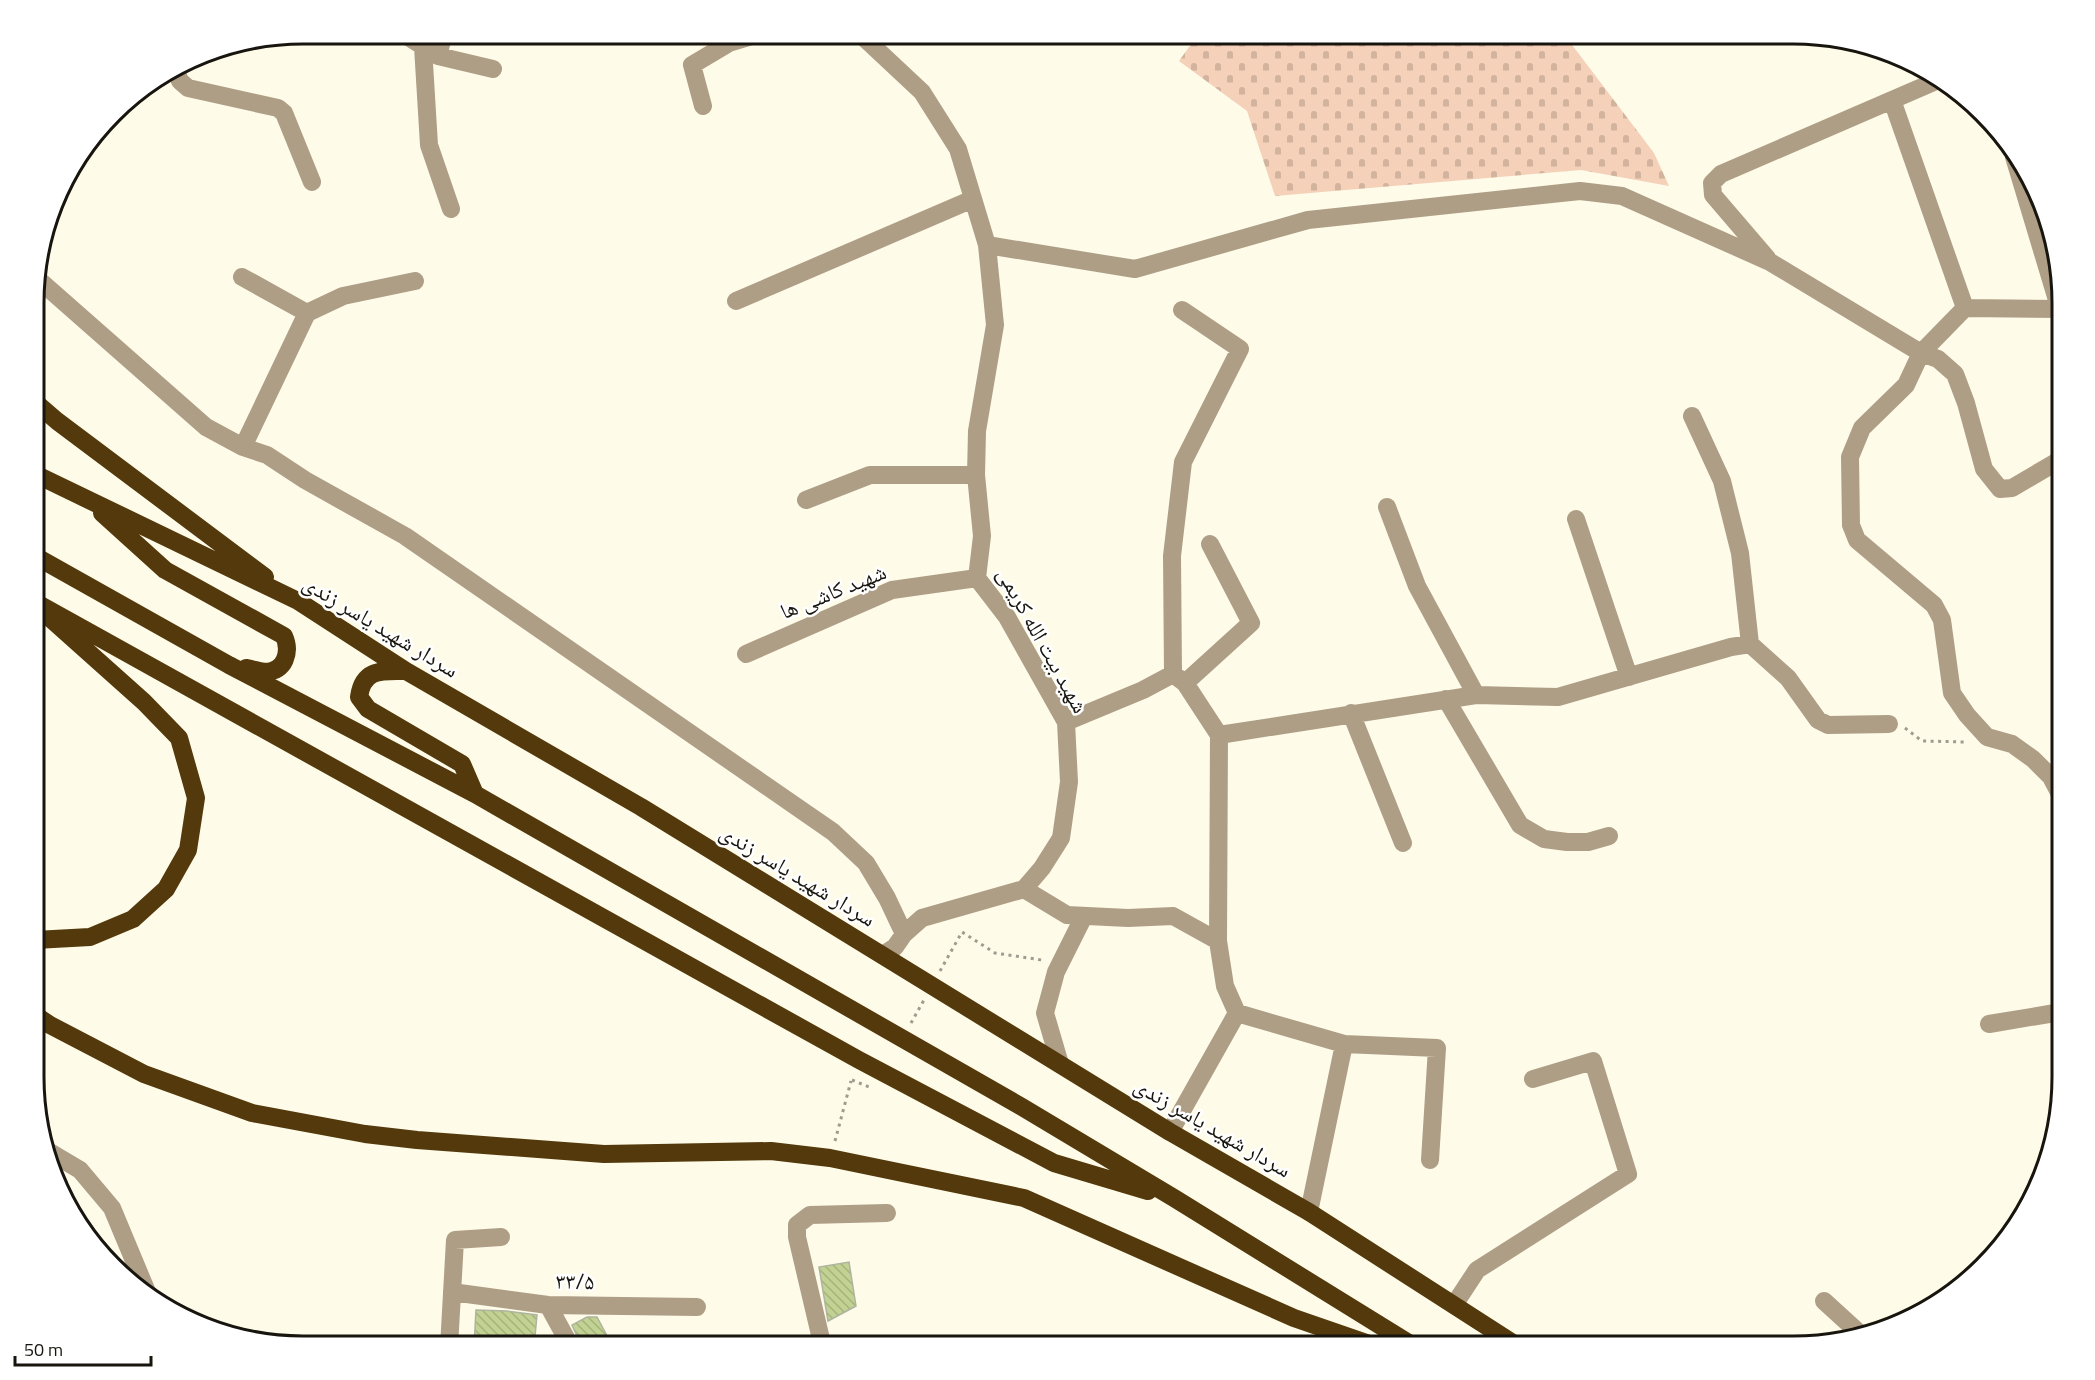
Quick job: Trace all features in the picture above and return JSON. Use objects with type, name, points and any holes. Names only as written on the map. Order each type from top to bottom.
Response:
[{"type":"highway","points":[[44,410],[298,601]]},
{"type":"highway","name":"سردار شهید یاسر زندی","points":[[44,478],[298,601],[406,671],[641,807],[1170,1132],[1310,1212],[1502,1336]]},
{"type":"highway","points":[[87,500],[165,570],[284,636],[288,652],[285,662],[278,668],[268,672],[229,665]]},
{"type":"highway","points":[[44,561],[229,665],[475,794],[1012,1101],[1397,1336]]},
{"type":"highway","points":[[44,609],[859,1060],[1054,1163],[1174,1198]]},
{"type":"highway","points":[[44,612],[144,702],[179,738],[196,798],[188,850],[166,889],[133,919],[90,937],[44,940]]},
{"type":"highway","points":[[406,671],[382,671],[366,677],[361,684],[359,697],[368,709],[462,764],[475,794]]},
{"type":"highway","points":[[44,1021],[144,1074],[252,1113],[365,1134],[604,1154],[771,1151],[830,1158],[1024,1198],[1294,1318],[1346,1336]]},
{"type":"street","points":[[419,44],[430,51],[492,69]]},
{"type":"street","points":[[435,44],[430,51],[429,145],[451,208]]},
{"type":"street","points":[[703,106],[692,64],[727,44]]},
{"type":"street","name":"شهید بیت الله کریمی","points":[[871,44],[922,92],[958,149],[987,245],[995,325],[977,431],[976,475],[982,536],[977,578],[1007,616],[1066,722],[1069,782],[1061,838],[1024,889]]},
{"type":"street","points":[[178,75],[188,88],[278,108],[284,113],[312,182]]},
{"type":"street","points":[[1770,262],[1713,195],[1712,183],[1721,174],[1931,83]]},
{"type":"street","points":[[1892,100],[1965,308]]},
{"type":"street","points":[[2022,182],[2049,272]]},
{"type":"street","points":[[987,245],[1135,269],[1308,220],[1580,191],[1622,196],[1770,262],[1921,353],[1938,359],[1955,374],[1966,403],[1984,470],[2001,489],[2012,488],[2052,466]]},
{"type":"street","points":[[736,301],[973,199]]},
{"type":"street","points":[[242,277],[307,313]]},
{"type":"street","points":[[243,447],[307,313],[343,296],[415,281]]},
{"type":"street","points":[[44,284],[206,427],[243,447],[267,455],[305,480],[405,536],[832,832],[866,863],[904,933]]},
{"type":"street","points":[[2052,309],[1965,308],[1921,353],[1906,385],[1862,428],[1850,457],[1851,525],[1857,540],[1934,605],[1942,620],[1952,693],[1967,715],[1987,737],[2012,744],[2033,759],[2052,779]]},
{"type":"street","points":[[1182,310],[1240,349],[1183,462],[1172,556],[1179,679],[1219,735],[1218,941],[1225,986],[1237,1014]]},
{"type":"street","points":[[1692,417],[1722,481],[1740,553],[1750,644],[1788,678],[1818,720],[1828,725],[1889,724]]},
{"type":"street","points":[[806,500],[870,475],[976,475]]},
{"type":"street","points":[[1387,507],[1417,586],[1476,695]]},
{"type":"street","points":[[1576,519],[1629,677]]},
{"type":"street","points":[[1066,722],[1143,690],[1179,679],[1251,623],[1210,544]]},
{"type":"street","name":"شهید کاشی ها","points":[[746,654],[892,590],[977,578]]},
{"type":"street","points":[[1219,735],[1476,695],[1558,697],[1731,647],[1750,644]]},
{"type":"street","points":[[1446,699],[1520,825],[1544,839],[1567,842],[1588,842],[1609,836]]},
{"type":"street","points":[[1351,713],[1403,843]]},
{"type":"street","points":[[882,955],[895,947],[904,933],[922,918],[1024,889],[1067,915],[1128,918],[1173,916],[1218,941]]},
{"type":"street","points":[[1060,1064],[1045,1013],[1056,972],[1084,916]]},
{"type":"street","points":[[1237,1014],[1344,1044],[1437,1048],[1430,1160]]},
{"type":"street","points":[[1170,1132],[1237,1014]]},
{"type":"street","points":[[1989,1024],[2052,1014]]},
{"type":"street","points":[[1310,1212],[1344,1044]]},
{"type":"street","points":[[1454,1305],[1477,1270],[1628,1174],[1593,1061],[1533,1079]]},
{"type":"street","points":[[55,1155],[80,1170],[112,1208],[142,1281]]},
{"type":"street","points":[[820,1336],[797,1237],[797,1225],[810,1215],[887,1213]]},
{"type":"street","points":[[450,1336],[455,1240],[501,1237]]},
{"type":"street","name":"۳۳/۵","points":[[452,1292],[548,1305],[697,1307]]},
{"type":"street","points":[[1824,1301],[1855,1329]]},
{"type":"street","points":[[548,1305],[566,1336]]},
{"type":"path","points":[[1889,724],[1904,728],[1922,741],[1969,742]]},
{"type":"path","points":[[940,971],[962,932],[995,953],[1061,962]]},
{"type":"path","points":[[907,1030],[929,991]]},
{"type":"path","points":[[830,1158],[859,1060]]},
{"type":"path","points":[[852,1080],[874,1090]]},
{"type":"green space","points":[[1191,44],[1571,44],[1654,153],[1669,186],[1581,170],[1275,196],[1247,111],[1179,61]]},
{"type":"building","points":[[849,1262],[856,1306],[828,1321],[819,1267]]},
{"type":"building","points":[[476,1310],[537,1315],[535,1336],[475,1336]]},
{"type":"building","points":[[587,1317],[597,1317],[607,1336],[577,1336],[572,1325]]}]
